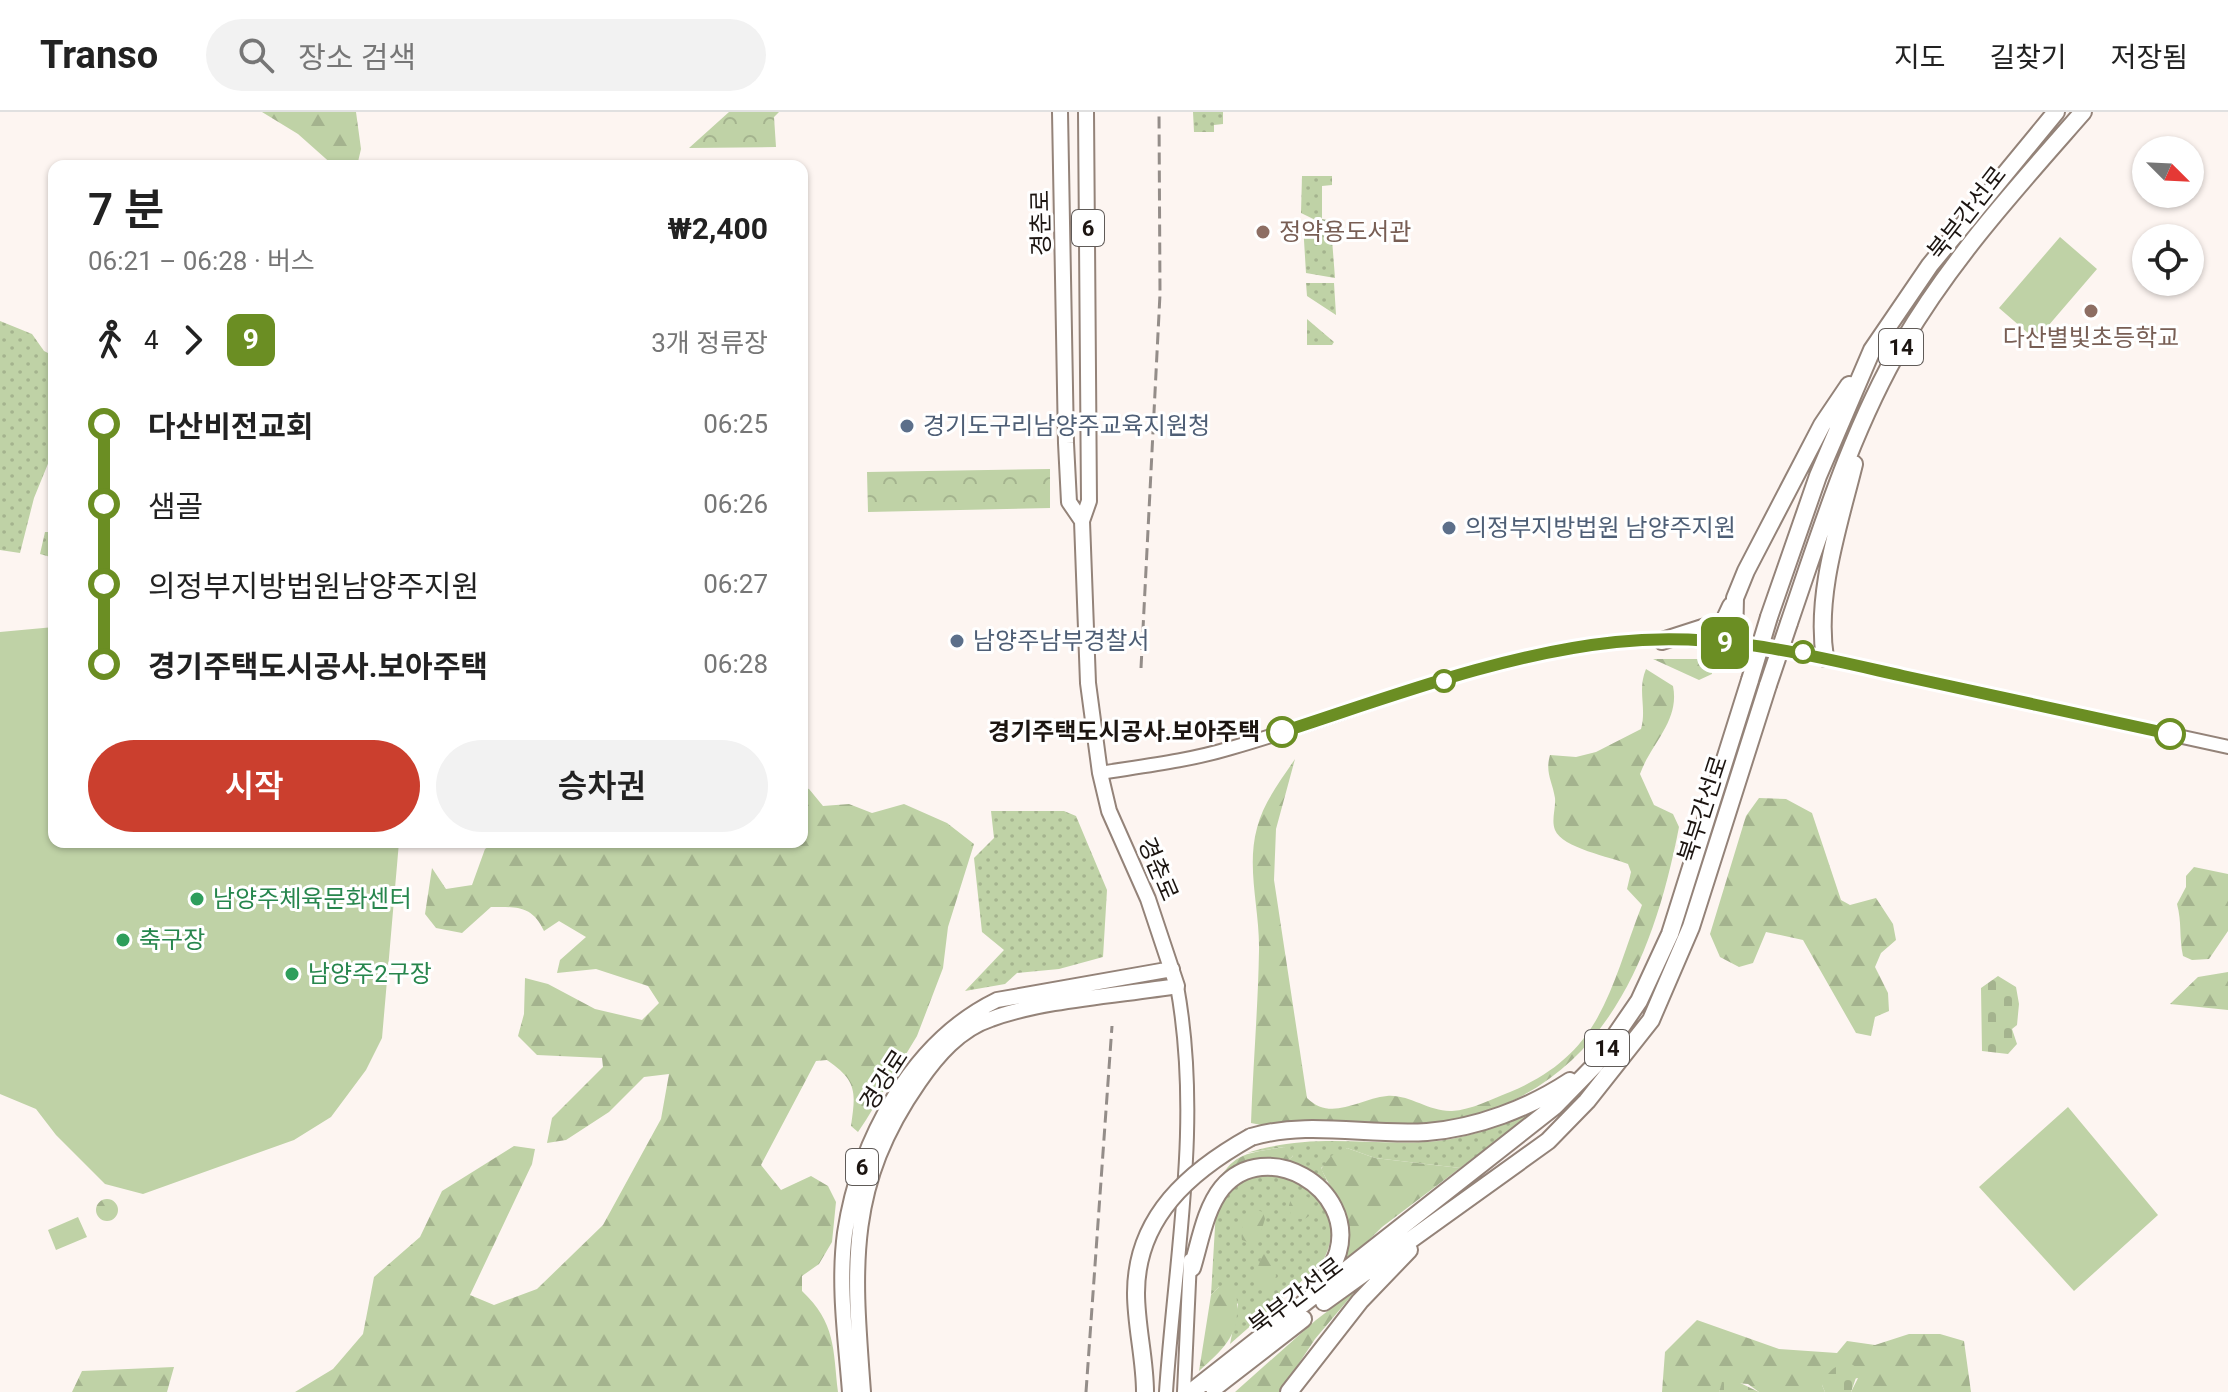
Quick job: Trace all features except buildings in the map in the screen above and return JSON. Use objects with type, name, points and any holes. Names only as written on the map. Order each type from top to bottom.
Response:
[{"type":"highway","name":"북부간선로","points":[[1209,1392],[1306,1303],[1555,1106],[1595,1065],[1639,1001],[1670,934],[1769,617],[1818,476],[1872,350],[1930,265],[2056,112]]},
{"type":"highway","name":"북부간선로","points":[[1191,1392],[1429,1229],[1548,1141],[1597,1089],[1651,1020],[1691,927],[1789,623],[1832,499],[1867,411],[1903,342],[1986,223],[2083,112]]},
{"type":"highway","points":[[1662,641],[1724,621],[1822,425],[1872,350]]},
{"type":"highway","points":[[1825,658],[1822,637],[1829,575],[1867,411]]},
{"type":"highway","points":[[1734,643],[1735,598]]},
{"type":"highway","points":[[1145,1392],[1136,1294],[1138,1266],[1170,1197],[1196,1171],[1251,1137],[1280,1129],[1426,1132],[1456,1127],[1544,1099],[1595,1065]]},
{"type":"highway","points":[[1192,1268],[1212,1204],[1223,1187],[1237,1175],[1287,1169],[1323,1188],[1336,1209],[1339,1251],[1306,1303]]},
{"type":"highway","points":[[1289,1392],[1360,1301],[1429,1229]]},
{"type":"main road","name":"경춘로","points":[[1060,112],[1069,502],[1082,521]]},
{"type":"main road","name":"경춘로","points":[[1086,112],[1089,501],[1082,521],[1088,683],[1100,773],[1109,811],[1148,899],[1177,986],[1189,1084],[1183,1234],[1175,1267],[1166,1392]]},
{"type":"main road","points":[[1100,773],[1175,762],[1231,748],[1411,690],[1549,653],[1616,642],[1775,646],[2228,747]]},
{"type":"main road","name":"경강로","points":[[850,1392],[843,1284],[845,1235],[853,1193],[868,1148],[894,1098],[920,1062],[949,1030],[997,1000],[1172,969]]},
{"type":"main road","name":"경강로","points":[[863,1392],[855,1285],[858,1229],[879,1153],[898,1112],[929,1067],[951,1043],[989,1019],[1177,986]]},
{"type":"main road","name":"경춘로","points":[[1183,1234],[1192,1268],[1184,1392]]},
{"type":"green space","points":[[262,112],[356,112],[361,149],[358,160],[327,160],[298,134]]},
{"type":"green space","points":[[729,112],[779,112],[774,117],[776,147],[689,148]]},
{"type":"green space","points":[[1193,112],[1223,112],[1223,124],[1214,125],[1214,132],[1194,132]]},
{"type":"green space","points":[[1302,176],[1332,176],[1332,185],[1322,186],[1322,219],[1332,221],[1334,229],[1301,213]]},
{"type":"green space","points":[[1303,224],[1332,239],[1335,278],[1306,273]]},
{"type":"green space","points":[[2060,237],[2097,269],[2036,340],[1999,308]]},
{"type":"green space","points":[[1306,283],[1334,283],[1336,315],[1307,296]]},
{"type":"green space","points":[[1307,319],[1334,342],[1332,345],[1307,345]]},
{"type":"green space","points":[[0,321],[32,334],[48,353],[48,464],[34,498],[20,553],[0,550]]},
{"type":"green space","points":[[1050,469],[1050,508],[868,512],[867,472]]},
{"type":"green space","points":[[45,532],[48,532],[48,556],[40,554]]},
{"type":"green space","name":"남양주체육문화센터","points":[[48,628],[48,848],[398,848],[382,1038],[366,1070],[331,1117],[294,1140],[143,1194],[105,1184],[56,1135],[36,1109],[0,1094],[0,632]]},
{"type":"green space","points":[[1653,659],[1706,659],[1711,663],[1712,674],[1699,680]]},
{"type":"green space","points":[[1646,669],[1673,686],[1674,699],[1669,721],[1640,774],[1654,805],[1673,814],[1679,827],[1655,922],[1637,967],[1615,1008],[1587,1045],[1553,1076],[1512,1101],[1432,1126],[1273,1126],[1251,1123],[1259,951],[1253,874],[1254,843],[1264,810],[1295,759],[1276,829],[1274,880],[1307,1098],[1316,1105],[1335,1109],[1395,1096],[1444,1111],[1467,1109],[1541,1076],[1565,1058],[1584,1038],[1610,991],[1642,905],[1627,889],[1631,872],[1628,864],[1577,847],[1555,830],[1555,798],[1549,761],[1550,755],[1576,757],[1596,752],[1641,729],[1642,684]]},
{"type":"green space","points":[[808,789],[823,806],[849,804],[872,813],[904,804],[947,823],[974,844],[948,927],[943,968],[917,1036],[866,1120],[858,1132],[851,1126],[854,1095],[849,1081],[827,1060],[816,1061],[761,1165],[781,1190],[811,1176],[828,1186],[836,1202],[832,1242],[819,1264],[802,1276],[802,1291],[821,1314],[831,1337],[838,1392],[295,1392],[333,1369],[363,1334],[374,1277],[420,1237],[442,1191],[514,1146],[535,1149],[532,1164],[470,1295],[494,1305],[537,1289],[603,1225],[661,1119],[669,1074],[644,1077],[609,1112],[566,1140],[547,1143],[552,1118],[603,1067],[602,1058],[537,1055],[518,1036],[524,1014],[525,978],[548,984],[595,1009],[642,1020],[659,1003],[648,986],[596,969],[557,973],[560,960],[586,937],[559,921],[544,931],[529,912],[491,907],[462,933],[436,928],[425,914],[432,868],[446,889],[472,885],[485,849],[808,848]]},
{"type":"green space","points":[[1759,798],[1786,799],[1812,813],[1841,900],[1850,905],[1876,898],[1893,924],[1896,940],[1881,953],[1875,967],[1888,993],[1889,1011],[1875,1017],[1871,1036],[1856,1033],[1803,940],[1766,932],[1753,963],[1739,967],[1720,957],[1710,934],[1746,816]]},
{"type":"green space","points":[[991,811],[1064,811],[1076,816],[1107,890],[1103,957],[1059,969],[1017,973],[1005,984],[965,991],[1004,950],[982,932],[974,858],[994,838]]},
{"type":"green space","points":[[2194,867],[2228,874],[2228,931],[2209,959],[2192,960],[2183,956],[2177,904],[2186,887],[2186,876]]},
{"type":"green space","points":[[2228,972],[2228,1010],[2170,1004],[2198,977]]},
{"type":"green space","points":[[1998,976],[2016,987],[2019,1004],[2017,1025],[2012,1029],[2017,1044],[2008,1054],[1982,1051],[1981,988]]},
{"type":"green space","points":[[1542,1106],[1460,1168],[1375,1158],[1347,1148],[1321,1168],[1327,1181],[1287,1161],[1293,1156],[1284,1147],[1247,1153],[1293,1143],[1440,1141],[1485,1130]]},
{"type":"green space","points":[[2068,1107],[2158,1215],[2074,1291],[1979,1187]]},
{"type":"green space","points":[[1284,1147],[1290,1149],[1293,1156],[1287,1161],[1260,1163],[1217,1185],[1236,1160]]},
{"type":"green space","points":[[1347,1148],[1375,1158],[1460,1168],[1382,1227],[1346,1263],[1346,1224],[1321,1169],[1331,1156]]},
{"type":"green space","points":[[1258,1171],[1300,1176],[1329,1215],[1331,1236],[1322,1263],[1230,1344],[1238,1304],[1219,1287],[1211,1295],[1216,1210],[1226,1191]]},
{"type":"green space","points":[[1296,1195],[1306,1195],[1313,1202],[1313,1212],[1306,1219],[1296,1219],[1289,1212],[1289,1202]]},
{"type":"green space","points":[[107,1199],[115,1202],[118,1210],[115,1218],[107,1221],[99,1218],[96,1210],[99,1202]]},
{"type":"green space","points":[[1254,1209],[1263,1212],[1265,1219],[1259,1238],[1248,1242],[1242,1240],[1242,1227]]},
{"type":"green space","points":[[78,1217],[87,1237],[56,1250],[48,1230]]},
{"type":"green space","points":[[1263,1253],[1272,1258],[1276,1276],[1272,1286],[1261,1289],[1255,1275]]},
{"type":"green space","points":[[1219,1287],[1235,1287],[1235,1326],[1226,1344],[1199,1371],[1211,1295]]},
{"type":"green space","points":[[1358,1288],[1315,1339],[1280,1392],[1235,1392],[1316,1320]]},
{"type":"green space","points":[[1697,1320],[1779,1349],[1837,1353],[1847,1341],[1875,1345],[1909,1334],[1940,1334],[1964,1341],[1971,1392],[1851,1392],[1858,1378],[1822,1385],[1825,1392],[1759,1392],[1748,1384],[1723,1382],[1719,1392],[1662,1392],[1665,1352]]},
{"type":"green space","points":[[1850,1363],[1859,1369],[1851,1392],[1825,1392],[1822,1385],[1829,1372],[1839,1365]]},
{"type":"green space","points":[[174,1367],[167,1392],[72,1392],[82,1371]]},
{"type":"green space","points":[[1736,1381],[1759,1392],[1719,1392],[1722,1382]]},
{"type":"railway","points":[[1141,668],[1160,294],[1159,112]]},
{"type":"railway","points":[[1086,1392],[1112,1026]]},
{"type":"bus line","name":"9","points":[[1282,732],[1411,690],[1549,653],[1616,642],[1695,640],[1775,646],[2170,734]]},
{"type":"place","name":"정약용도서관","points":[[1263,232]]},
{"type":"place","name":"다산별빛초등학교","points":[[2091,311]]},
{"type":"place","name":"경기도구리남양주교육지원청","points":[[907,426]]},
{"type":"place","name":"의정부지방법원 남양주지원","points":[[1449,528]]},
{"type":"place","name":"남양주남부경찰서","points":[[957,641]]},
{"type":"place","name":"경기주택도시공사.보아주택","points":[[1282,732]]},
{"type":"place","name":"남양주체육문화센터","points":[[197,899]]},
{"type":"place","name":"축구장","points":[[123,940]]},
{"type":"place","name":"남양주2구장","points":[[292,974]]}]
